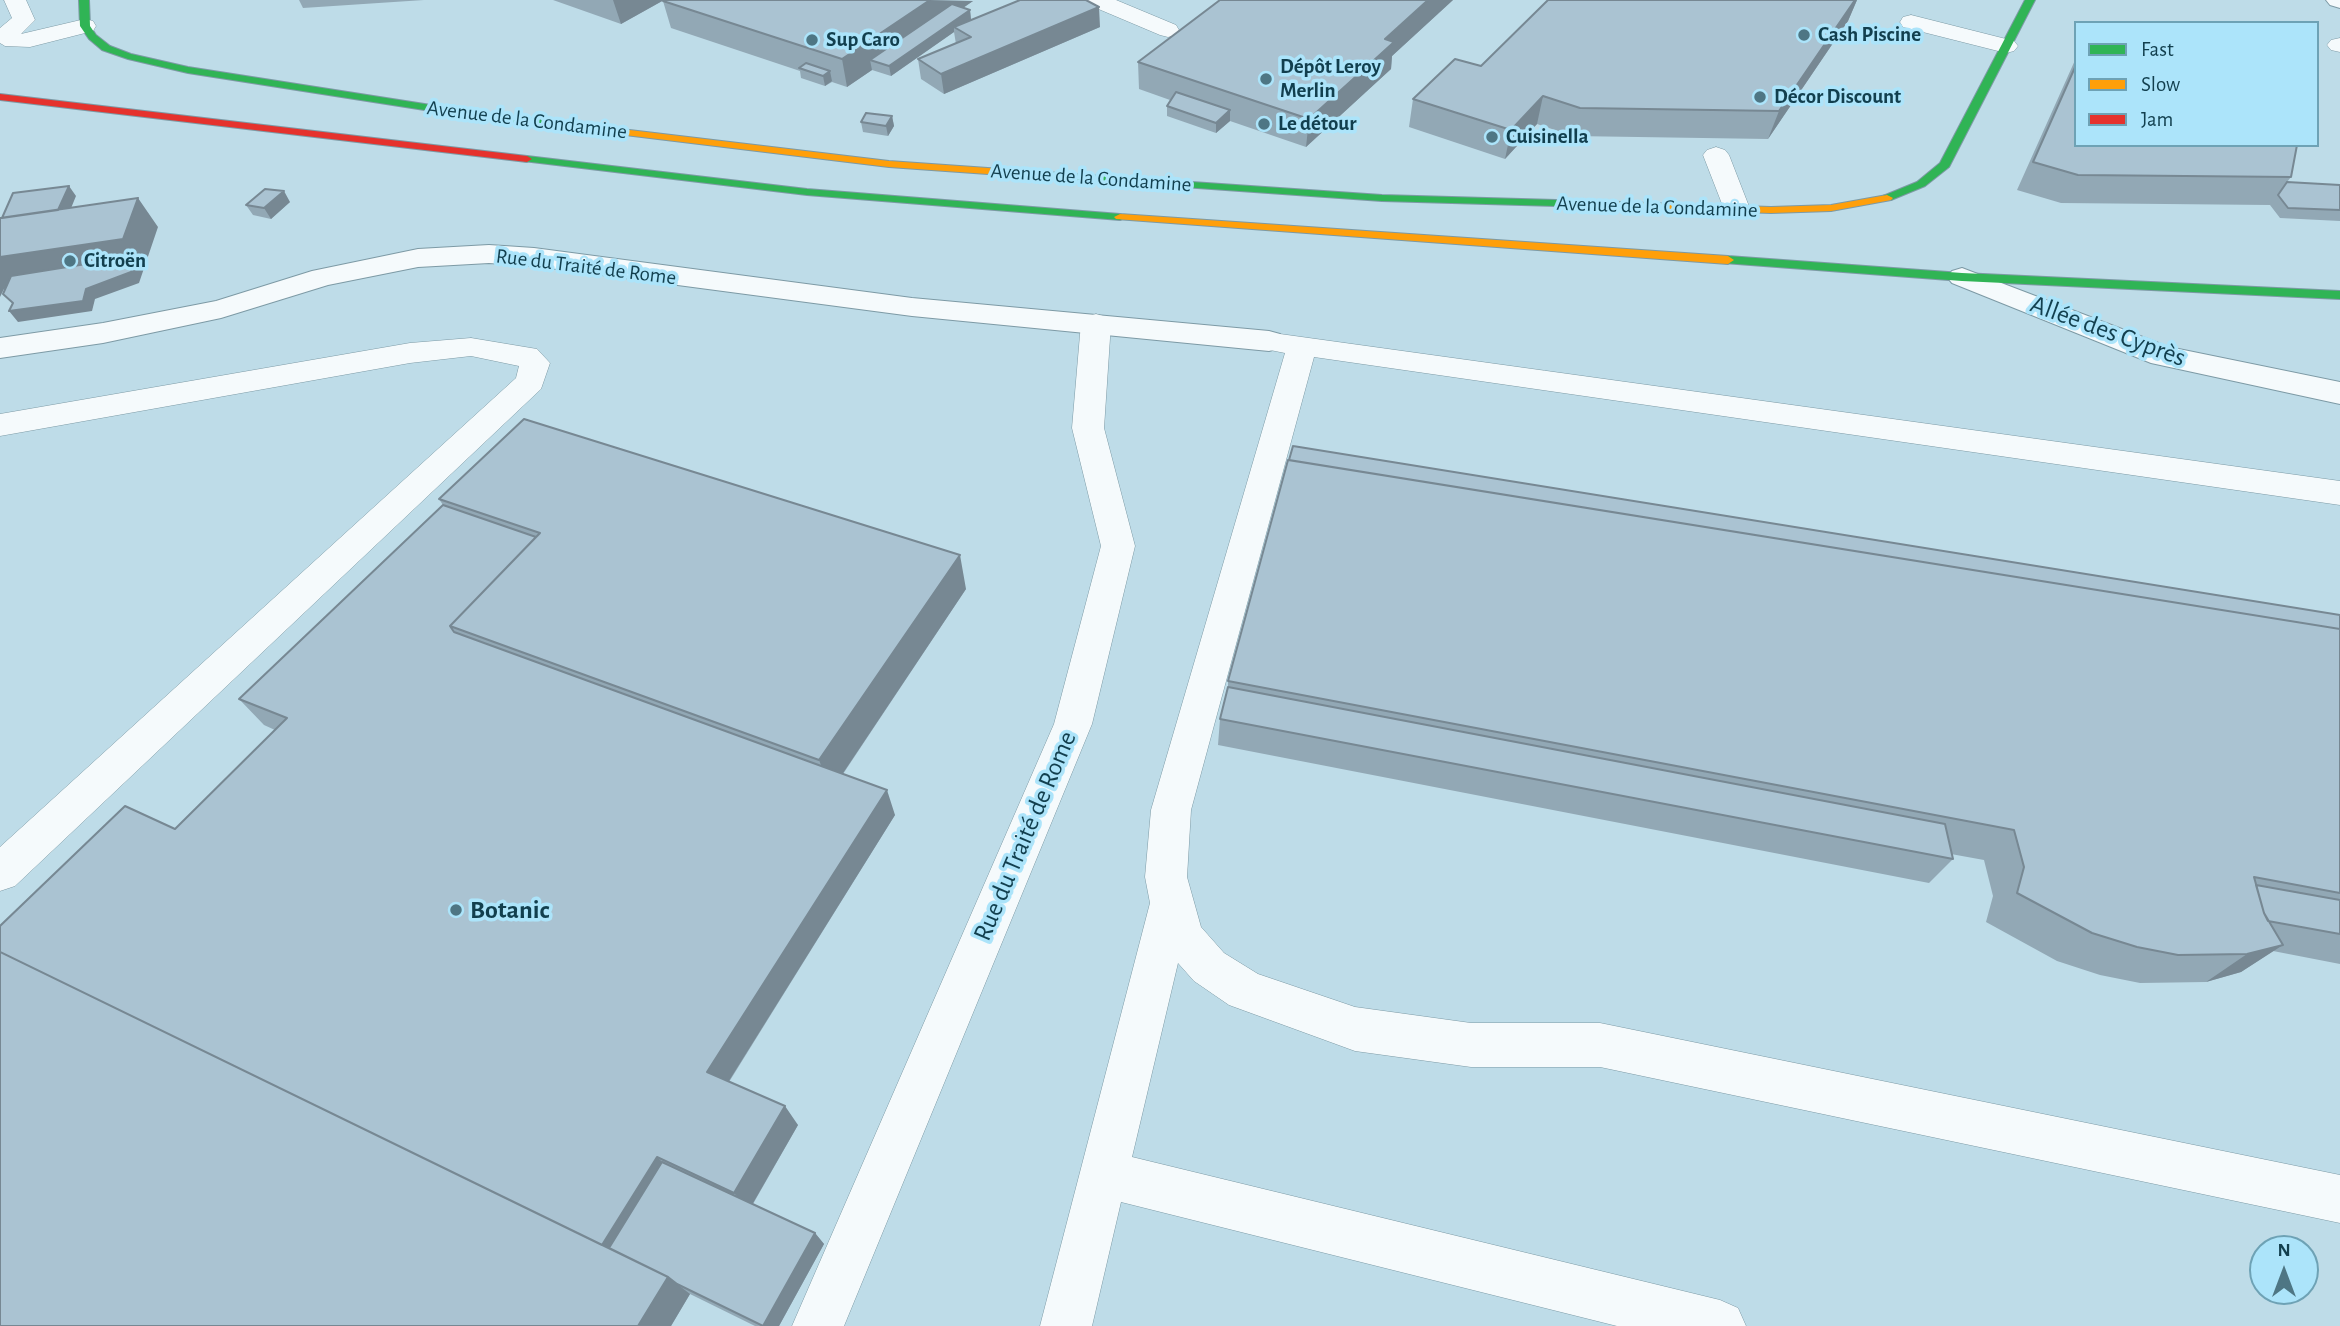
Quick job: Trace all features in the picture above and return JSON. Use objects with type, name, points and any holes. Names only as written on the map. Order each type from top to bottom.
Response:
[{"type":"street","points":[[84,0],[88,32]]},
{"type":"street","name":"Avenue de la Condamine","points":[[88,32],[106,48],[128,57],[188,70],[489,117],[889,164],[1382,198],[1737,209],[1831,208],[1882,200],[1921,184],[1945,165],[2030,0]]},
{"type":"street","points":[[0,97],[807,192],[972,207],[1962,277],[2340,295]]},
{"type":"street","name":"Rue du Traité de Rome","points":[[0,348],[103,332],[221,309],[322,277],[418,258],[489,254],[534,257],[912,307],[1096,323],[1285,344]]},
{"type":"street","name":"Allée des Cyprès","points":[[1962,277],[2162,355],[2340,393]]},
{"type":"lane","points":[[15,0],[24,20],[4,36],[13,41],[88,32]]},
{"type":"lane","points":[[1097,0],[1168,30]]},
{"type":"lane","points":[[1911,22],[2006,46]]},
{"type":"lane","points":[[0,53],[11,54],[88,32]]},
{"type":"lane","points":[[1716,155],[1737,209]]},
{"type":"lane","name":"Rue du Traité de Rome","points":[[818,1326],[1073,724],[1118,546],[1088,428],[1096,323]]},
{"type":"lane","points":[[2340,493],[1285,344],[1171,810],[1166,877],[1171,903],[1184,939],[1209,967],[1245,990],[1354,1029],[1471,1045],[1600,1045],[2340,1199]]},
{"type":"lane","points":[[0,425],[410,353],[471,347],[526,356],[535,363],[530,382],[0,873]]},
{"type":"lane","points":[[1066,1326],[1171,903]]},
{"type":"lane","points":[[1104,1174],[1720,1326]]},
{"type":"building","points":[[664,0],[930,0],[842,59]]},
{"type":"building","points":[[1020,0],[1086,0],[1099,7],[941,74],[918,59],[971,37],[954,27]]},
{"type":"building","name":"Dépôt Leroy Merlin","points":[[1220,0],[1428,0],[1385,39],[1394,42],[1309,119],[1138,62]]},
{"type":"building","points":[[1548,0],[1855,0],[1779,111],[1580,108],[1543,96],[1511,130],[1413,99],[1455,59],[1481,66]]},
{"type":"building","points":[[952,4],[970,10],[889,66],[870,60]]},
{"type":"building","points":[[806,63],[830,71],[823,76],[799,68]]},
{"type":"building","points":[[2074,70],[2074,147],[2297,147],[2291,177],[2078,175],[2033,162]]},
{"type":"building","points":[[1176,92],[1230,110],[1216,123],[1167,106]]},
{"type":"building","points":[[866,113],[892,116],[886,126],[861,122]]},
{"type":"building","points":[[2287,182],[2340,185],[2340,210],[2288,208],[2278,195]]},
{"type":"building","points":[[69,186],[58,210],[2,218],[13,193]]},
{"type":"building","points":[[265,189],[284,191],[264,208],[246,205]]},
{"type":"building","points":[[138,198],[123,239],[0,257],[0,218]]},
{"type":"building","points":[[136,256],[131,272],[86,289],[83,301],[9,311],[13,303],[3,294],[11,276]]},
{"type":"building","points":[[524,419],[960,555],[819,760],[450,626],[540,533],[439,499]]},
{"type":"building","points":[[1293,446],[2340,615],[2340,629],[1289,460]]},
{"type":"building","points":[[1288,460],[2340,629],[2340,893],[2254,877],[2264,913],[2283,945],[2247,954],[2178,955],[2137,947],[2092,933],[2017,893],[2024,867],[2014,830],[1228,681]]},
{"type":"building","name":"Botanic","points":[[443,505],[536,537],[450,626],[454,632],[887,790],[707,1072],[785,1106],[734,1193],[657,1157],[602,1245],[0,952],[0,926],[125,806],[175,829],[287,718],[239,699]]},
{"type":"building","points":[[1228,687],[1945,824],[1953,859],[1220,719]]},
{"type":"building","points":[[2256,885],[2340,900],[2340,934],[2268,921]]},
{"type":"building","points":[[0,952],[668,1277],[638,1326],[0,1326]]},
{"type":"building","points":[[662,1162],[815,1233],[763,1326],[609,1248]]},
{"type":"traffic: fast","points":[[84,0],[85,26],[92,37],[106,48],[128,56],[188,70],[482,116],[596,129]]},
{"type":"traffic: fast","points":[[1887,198],[1921,184],[1945,165],[2030,0]]},
{"type":"traffic: fast","points":[[527,159],[807,192],[1120,217]]},
{"type":"traffic: fast","points":[[1002,172],[1382,198],[1591,204]]},
{"type":"traffic: fast","points":[[1728,260],[1962,277],[2340,295]]},
{"type":"traffic: slow","points":[[596,129],[889,164],[1002,172]]},
{"type":"traffic: slow","points":[[1591,204],[1771,210],[1831,208],[1887,198]]},
{"type":"traffic: slow","points":[[1120,217],[1728,260]]},
{"type":"traffic: jam","points":[[0,97],[527,159]]},
{"type":"place","name":"Cash Piscine","points":[[1804,35]]},
{"type":"place","name":"Sup Caro","points":[[812,40]]},
{"type":"place","name":"Dépôt Leroy Merlin","points":[[1266,79]]},
{"type":"place","name":"Décor Discount","points":[[1760,97]]},
{"type":"place","name":"Le détour","points":[[1264,124]]},
{"type":"place","name":"Cuisinella","points":[[1492,137]]},
{"type":"place","name":"Citroën","points":[[70,261]]},
{"type":"place","name":"Botanic","points":[[456,910]]}]
